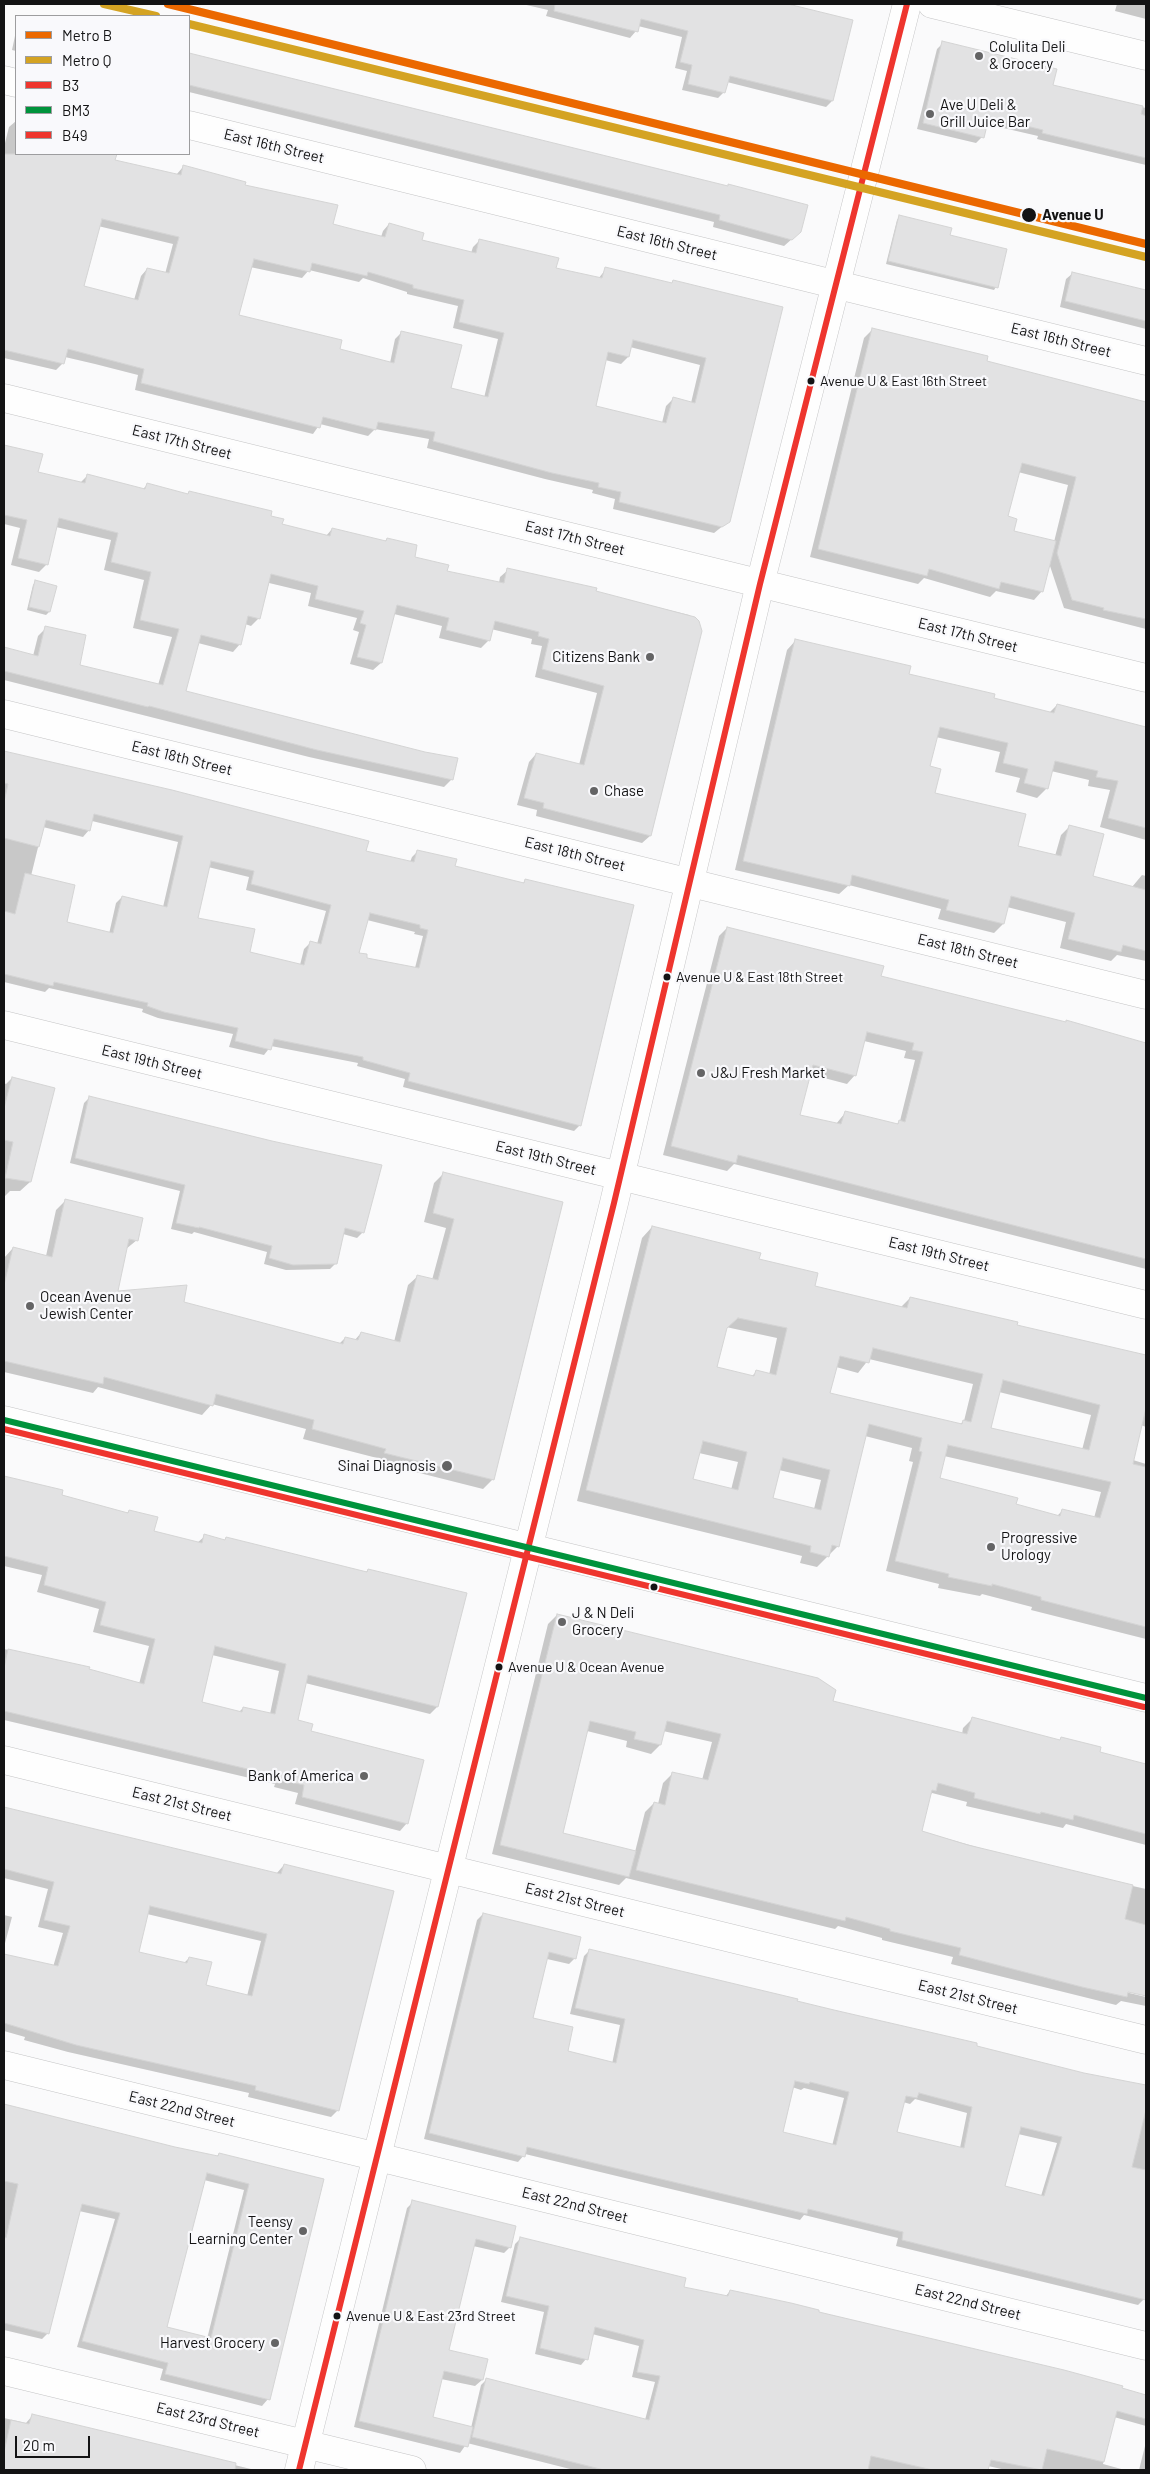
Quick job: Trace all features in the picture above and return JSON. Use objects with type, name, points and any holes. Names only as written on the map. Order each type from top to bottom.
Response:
[{"type":"street","points":[[299,2470],[620,1176],[760,584],[907,4]]},
{"type":"street","points":[[932,4],[1146,56]]},
{"type":"street","name":"East 16th Street","points":[[190,125],[1146,361]]},
{"type":"street","name":"East 17th Street","points":[[4,398],[1146,678]]},
{"type":"street","name":"East 18th Street","points":[[4,714],[1146,994]]},
{"type":"street","name":"East 19th Street","points":[[4,1025],[1146,1305]]},
{"type":"street","points":[[4,1420],[1146,1698]]},
{"type":"street","name":"East 21st Street","points":[[4,1760],[1146,2040]]},
{"type":"street","name":"East 22nd Street","points":[[4,2065],[1146,2346]]},
{"type":"street","name":"East 23rd Street","points":[[4,2371],[412,2470]]},
{"type":"building","points":[[555,4],[788,4],[853,20],[833,101],[730,76],[725,93],[688,84],[692,65],[680,62],[688,31],[641,19],[638,32],[554,11]]},
{"type":"building","points":[[942,41],[1057,69],[1053,85],[1143,106],[1141,114],[1146,116],[1146,158],[1042,133],[1043,130],[989,117],[984,138],[923,123]]},
{"type":"building","points":[[190,53],[808,205],[801,232],[792,240],[719,220],[720,215],[190,85]]},
{"type":"building","points":[[4,154],[117,155],[115,160],[181,175],[183,165],[246,182],[245,185],[338,205],[333,224],[385,237],[389,223],[424,233],[422,240],[476,253],[479,239],[559,258],[556,268],[602,278],[605,267],[672,283],[673,280],[783,307],[730,522],[722,527],[619,502],[621,492],[598,487],[599,483],[552,473],[433,441],[435,432],[378,422],[376,430],[323,417],[320,428],[141,383],[144,369],[68,349],[64,364],[4,350]],"holes":[[[102,219],[179,237],[169,273],[147,268],[138,300],[84,286]],[[254,259],[310,272],[312,263],[367,276],[368,272],[413,285],[413,288],[464,300],[459,322],[504,333],[488,397],[451,388],[462,345],[401,331],[394,363],[340,349],[342,340],[239,315]],[[633,340],[706,358],[695,403],[673,397],[666,423],[596,406],[608,352],[629,357]]]},
{"type":"building","points":[[899,215],[952,228],[950,235],[1007,249],[998,288],[888,261]]},
{"type":"building","points":[[1072,272],[1146,290],[1146,321],[1065,301]]},
{"type":"building","points":[[872,328],[988,356],[987,361],[1146,402],[1146,619],[1103,610],[1104,608],[1072,600],[1057,553],[1076,477],[1022,463],[1008,516],[1017,519],[1014,531],[1056,541],[1043,592],[1001,582],[999,589],[929,569],[927,576],[818,549]]},
{"type":"building","points":[[4,445],[43,454],[38,472],[85,483],[87,474],[145,489],[147,483],[188,494],[189,491],[272,511],[271,516],[284,519],[282,524],[330,536],[332,528],[386,541],[387,538],[417,545],[415,557],[449,565],[447,571],[504,583],[507,568],[597,588],[596,591],[695,617],[699,621],[702,631],[651,836],[543,808],[544,803],[524,798],[536,753],[584,765],[604,686],[542,669],[549,639],[538,636],[539,632],[495,621],[490,641],[446,630],[449,618],[397,605],[382,663],[357,657],[366,625],[360,623],[364,611],[315,599],[318,586],[271,574],[260,619],[248,616],[241,645],[201,635],[186,691],[425,752],[458,758],[453,780],[317,750],[149,706],[4,671],[4,647],[38,656],[45,626],[86,635],[80,665],[163,685],[179,629],[140,620],[151,572],[111,562],[118,533],[59,518],[48,565],[18,558],[27,520],[4,515]]},
{"type":"building","points":[[35,580],[57,586],[50,612],[29,607]]},
{"type":"building","points":[[795,639],[911,666],[909,674],[995,694],[994,698],[1054,713],[1057,704],[1146,727],[1146,828],[1108,818],[1118,781],[1096,777],[1098,771],[1055,761],[1048,789],[1024,783],[1028,769],[1003,763],[1008,743],[940,727],[930,766],[941,769],[935,793],[1026,814],[1018,846],[1061,856],[1069,825],[1104,834],[1093,876],[1146,890],[1146,951],[1123,945],[1121,952],[1068,939],[1075,913],[1011,896],[1004,924],[946,910],[949,900],[852,875],[850,886],[743,861]]},
{"type":"building","points":[[4,751],[172,790],[369,841],[366,851],[414,862],[417,850],[457,859],[455,866],[524,883],[525,879],[634,905],[581,1126],[408,1081],[410,1073],[363,1060],[363,1057],[274,1039],[271,1050],[235,1041],[238,1028],[164,1012],[147,1006],[148,1003],[54,982],[53,986],[4,974],[4,911],[15,914],[25,873],[75,885],[67,922],[113,933],[122,896],[167,907],[183,836],[94,814],[90,831],[46,820],[39,847],[4,838],[4,802],[8,784],[4,783]],"holes":[[[211,861],[254,871],[251,884],[331,905],[321,944],[310,941],[304,965],[250,952],[255,929],[198,918]],[[370,913],[420,925],[420,928],[428,930],[419,968],[367,958],[367,954],[359,953]]]},
{"type":"building","points":[[727,927],[884,966],[881,976],[1066,1022],[1066,1020],[1146,1043],[1146,1259],[738,1155],[736,1163],[671,1146]],"holes":[[[867,1032],[914,1043],[912,1050],[923,1052],[905,1122],[899,1120],[898,1124],[845,1111],[841,1124],[800,1115],[813,1065],[856,1076]]]},
{"type":"building","points":[[12,1077],[55,1088],[31,1182],[5,1178],[13,1142],[4,1140],[4,1108]]},
{"type":"building","points":[[89,1096],[272,1141],[382,1165],[364,1233],[345,1228],[337,1264],[293,1265],[269,1258],[272,1246],[176,1223],[185,1185],[75,1158]]},
{"type":"building","points":[[443,1172],[563,1202],[494,1480],[384,1453],[386,1449],[312,1429],[314,1420],[216,1394],[213,1406],[104,1377],[103,1384],[4,1361],[4,1285],[13,1247],[52,1257],[65,1199],[143,1218],[138,1241],[129,1239],[118,1291],[187,1285],[184,1302],[343,1344],[345,1337],[358,1340],[361,1332],[400,1342],[417,1275],[438,1280],[454,1219],[433,1213]]},
{"type":"building","points":[[652,1226],[761,1253],[759,1259],[818,1273],[815,1286],[907,1308],[910,1297],[1018,1322],[1017,1325],[1146,1355],[1146,1408],[1133,1464],[1146,1467],[1146,1627],[1041,1600],[1041,1597],[992,1584],[992,1586],[948,1577],[949,1574],[895,1561],[922,1452],[919,1451],[922,1438],[869,1424],[839,1547],[832,1545],[829,1557],[810,1552],[811,1546],[586,1490]],"holes":[[[738,1318],[787,1328],[776,1375],[756,1370],[754,1376],[717,1367],[727,1328]],[[873,1348],[983,1374],[971,1422],[963,1420],[962,1424],[830,1393],[840,1356],[869,1363]],[[1003,1380],[1100,1405],[1089,1450],[991,1428]],[[703,1441],[747,1452],[738,1490],[693,1479]],[[948,1445],[1111,1482],[1100,1518],[1062,1509],[1060,1516],[1016,1504],[1018,1498],[940,1478]],[[783,1458],[830,1470],[821,1510],[773,1498]]]},
{"type":"building","points":[[4,1476],[63,1490],[62,1495],[128,1513],[129,1510],[158,1517],[154,1531],[202,1543],[204,1534],[225,1540],[226,1537],[367,1572],[368,1569],[467,1593],[438,1707],[308,1675],[298,1720],[313,1724],[311,1731],[424,1760],[408,1824],[302,1797],[304,1785],[281,1780],[281,1777],[4,1711],[4,1668],[8,1649],[90,1667],[89,1669],[144,1684],[155,1639],[100,1625],[106,1602],[44,1585],[48,1567],[4,1556]],"holes":[[[215,1646],[286,1664],[275,1714],[243,1707],[242,1712],[202,1702]]]},
{"type":"building","points":[[557,1614],[818,1678],[836,1690],[833,1701],[967,1734],[972,1717],[1060,1740],[1061,1737],[1101,1747],[1100,1752],[1146,1764],[1146,1834],[1074,1815],[1073,1820],[974,1798],[975,1793],[938,1783],[936,1791],[932,1790],[922,1831],[968,1845],[1133,1885],[1125,1919],[1146,1925],[1146,1996],[1128,1992],[1127,1997],[1082,1987],[959,1955],[961,1948],[890,1931],[890,1929],[846,1917],[845,1921],[636,1870],[654,1802],[665,1805],[672,1772],[708,1780],[721,1734],[667,1721],[661,1745],[634,1739],[636,1732],[590,1721],[563,1833],[636,1851],[629,1877],[500,1845]]},
{"type":"building","points":[[4,1807],[281,1874],[284,1864],[394,1891],[339,2111],[255,2090],[256,2086],[76,2045],[4,2023],[4,1954],[58,1966],[70,1926],[44,1920],[54,1882],[4,1869]],"holes":[[[150,1906],[267,1934],[252,1996],[206,1985],[212,1962],[189,1957],[187,1963],[139,1952]]]},
{"type":"building","points":[[483,1913],[581,1937],[576,1959],[549,1952],[533,2018],[573,2027],[568,2051],[616,2063],[625,2019],[575,2008],[589,1949],[798,1999],[797,2001],[834,2010],[977,2043],[977,2046],[1084,2073],[1146,2085],[1146,2110],[1132,2167],[1146,2170],[1146,2300],[902,2240],[903,2232],[808,2209],[807,2214],[527,2147],[525,2157],[429,2133]],"holes":[[[795,2081],[809,2084],[810,2082],[849,2092],[836,2145],[783,2132]],[[919,2093],[972,2107],[964,2148],[897,2132],[906,2096],[917,2098]],[[1021,2127],[1062,2137],[1044,2196],[1005,2186]]]},
{"type":"building","points":[[4,2104],[175,2147],[218,2156],[219,2153],[324,2179],[270,2400],[165,2374],[168,2363],[82,2341],[120,2213],[82,2204],[49,2334],[4,2323],[4,2237],[6,2238],[18,2184],[4,2181]],"holes":[[[207,2173],[249,2184],[211,2338],[167,2327]]]},
{"type":"building","points":[[412,2200],[516,2226],[511,2248],[476,2239],[449,2350],[488,2359],[483,2380],[444,2371],[433,2417],[473,2427],[468,2447],[359,2421]]},
{"type":"building","points":[[520,2237],[686,2278],[684,2287],[728,2296],[730,2290],[791,2303],[819,2310],[819,2312],[1064,2370],[1123,2386],[1122,2388],[1146,2395],[1146,2419],[1117,2411],[1104,2462],[1047,2449],[1042,2470],[991,2460],[988,2470],[933,2470],[871,2456],[868,2470],[604,2470],[472,2437],[486,2378],[649,2420],[660,2376],[637,2372],[644,2340],[595,2327],[588,2360],[540,2348],[549,2306],[506,2296]]},
{"type":"building","points":[[32,2414],[236,2463],[235,2470],[4,2470],[4,2452],[11,2420],[29,2424]]},
{"type":"metro line","name":"Q","points":[[104,4],[152,15]]},
{"type":"metro line","name":"B","points":[[168,4],[1146,244]]},
{"type":"metro line","name":"Q","points":[[190,24],[1146,257]]},
{"type":"transit line","name":"B3","points":[[299,2470],[614,1203],[760,584],[907,4]]},
{"type":"transit line","name":"BM3","points":[[4,1420],[1146,1698]]},
{"type":"transit line","name":"B49","points":[[4,1429],[1144,1707]]},
{"type":"place","name":"Colulita Deli & Grocery","points":[[979,56]]},
{"type":"place","name":"Ave U Deli & Grill Juice Bar","points":[[930,114]]},
{"type":"place","name":"Avenue U","points":[[1029,215]]},
{"type":"place","name":"Avenue U & East 16th Street","points":[[811,381]]},
{"type":"place","name":"Citizens Bank","points":[[650,657]]},
{"type":"place","name":"Chase","points":[[594,791]]},
{"type":"place","name":"Avenue U & East 18th Street","points":[[667,977]]},
{"type":"place","name":"J&J Fresh Market","points":[[701,1073]]},
{"type":"place","name":"Ocean Avenue Jewish Center","points":[[30,1306]]},
{"type":"place","name":"Sinai Diagnosis","points":[[447,1466]]},
{"type":"place","name":"Progressive Urology","points":[[991,1547]]},
{"type":"place","name":"J & N Deli Grocery","points":[[562,1622]]},
{"type":"place","name":"Avenue U & Ocean Avenue","points":[[499,1667]]},
{"type":"place","name":"Bank of America","points":[[364,1776]]},
{"type":"place","name":"Teensy Learning Center","points":[[303,2231]]},
{"type":"place","name":"Avenue U & East 23rd Street","points":[[337,2316]]},
{"type":"place","name":"Harvest Grocery","points":[[275,2343]]}]
